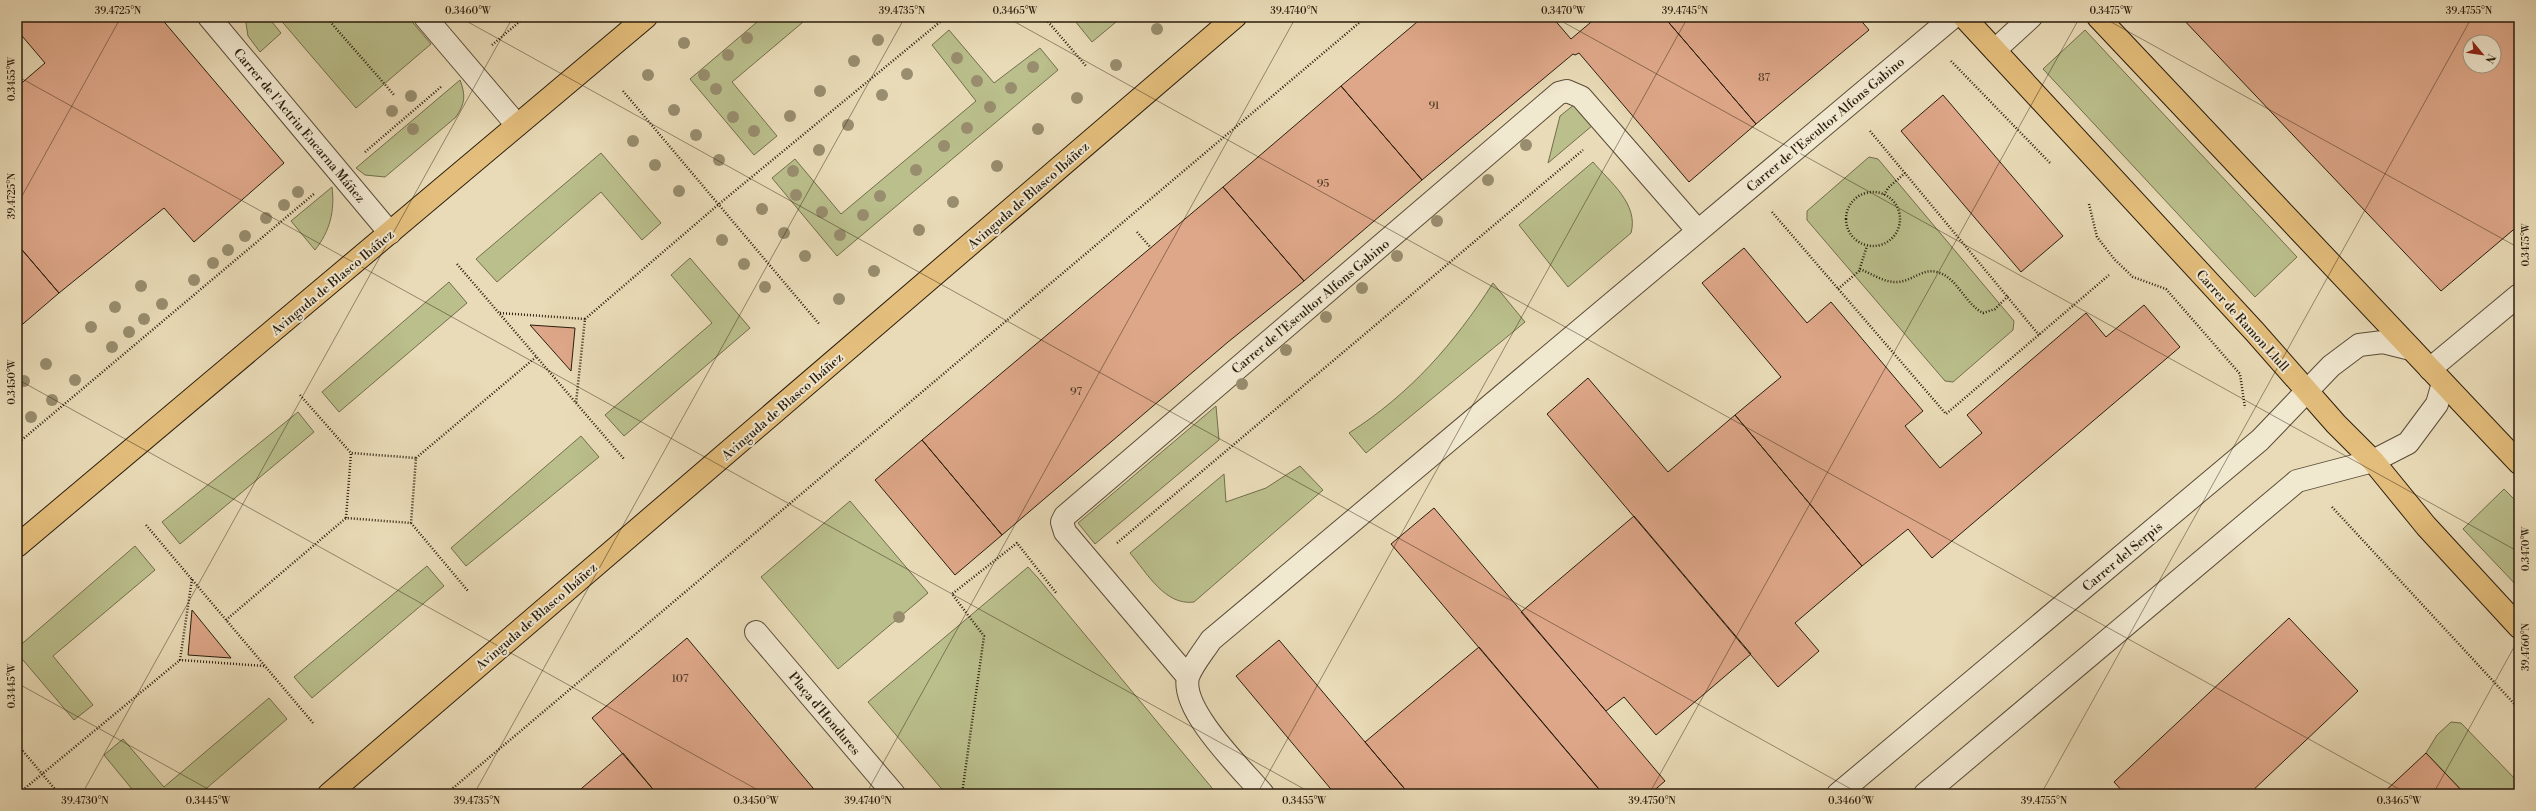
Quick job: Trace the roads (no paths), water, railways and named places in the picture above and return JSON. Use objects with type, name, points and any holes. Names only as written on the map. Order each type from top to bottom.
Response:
[{"type":"main road","name":"Avinguda de Blasco Ibáñez","points":[[17,546],[646,17]]},
{"type":"main road","name":"Avinguda de Blasco Ibáñez","points":[[329,794],[1235,17]]},
{"type":"main road","name":"Carrer de Ramon Llull","points":[[1964,17],[2373,461],[2426,526],[2519,627]]},
{"type":"main road","points":[[2098,17],[2519,463]]},
{"type":"street","name":"Carrer de l'Actriu Encarna Máñez","points":[[209,17],[390,233]]},
{"type":"street","points":[[424,17],[517,125]]},
{"type":"street","name":"Carrer de l'Escultor Alfons Gabino","points":[[1698,231],[1609,129],[1575,93],[1567,91],[1552,100],[1065,516],[1062,522],[1065,532],[1093,564],[1188,686],[1211,640],[1953,17]]},
{"type":"street","points":[[1995,50],[2031,17]]},
{"type":"street","points":[[1925,794],[2297,481],[2373,461],[2408,443],[2437,404],[2436,376],[2519,295]]},
{"type":"street","name":"Carrer del Serpis","points":[[1838,794],[2260,440],[2331,366],[2360,345],[2383,342],[2411,349]]},
{"type":"street","name":"Plaça d'Hondures","points":[[756,632],[894,794]]},
{"type":"street","points":[[1188,686],[1200,719],[1262,794]]}]
